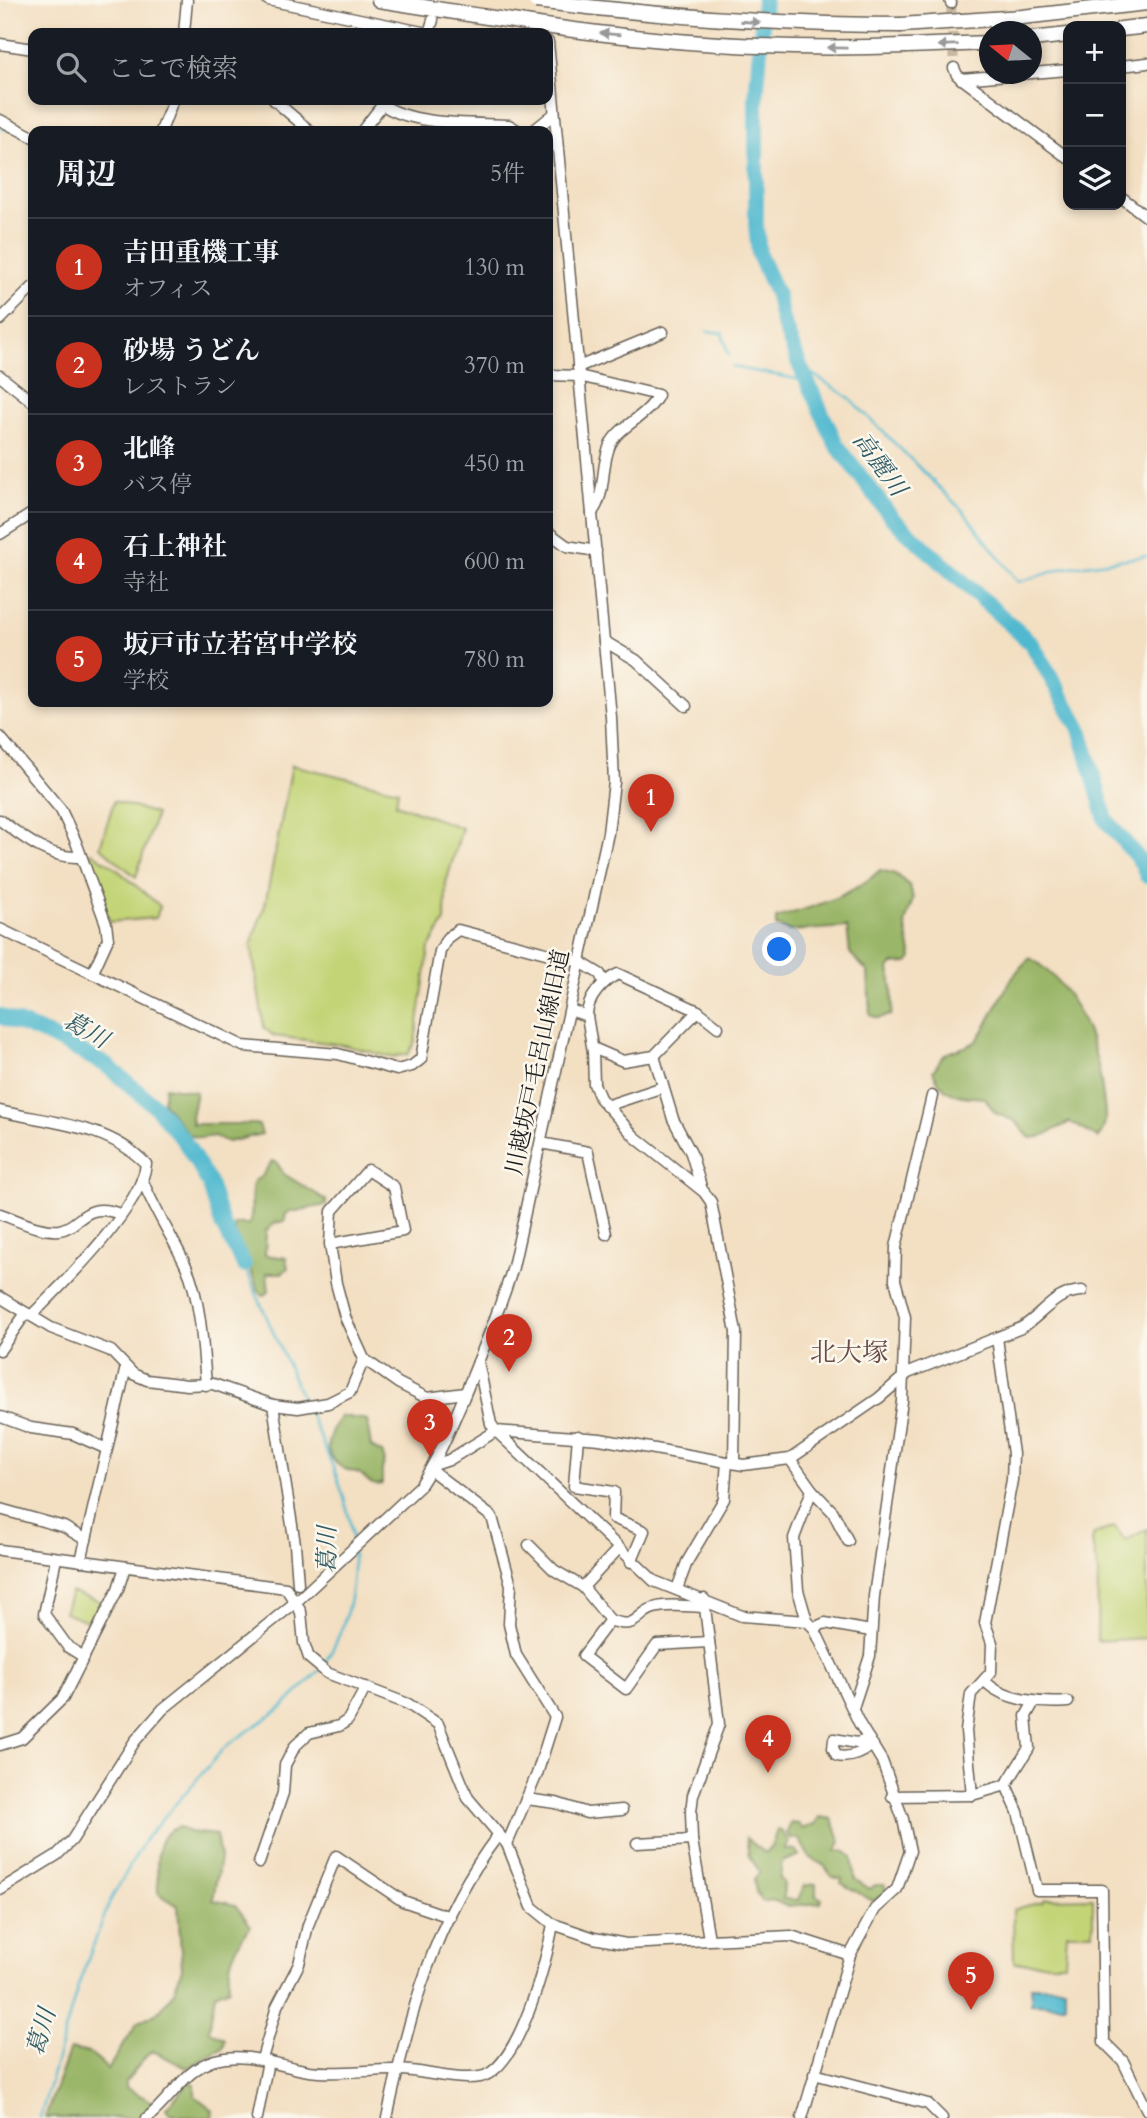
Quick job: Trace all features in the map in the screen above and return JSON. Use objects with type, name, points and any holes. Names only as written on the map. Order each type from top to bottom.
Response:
[{"type":"highway","points":[[379,0],[536,28]]},
{"type":"highway","points":[[533,0],[651,15],[761,23],[901,25],[1022,17],[1147,3]]},
{"type":"highway","points":[[1126,28],[1147,26]]},
{"type":"highway","points":[[553,30],[723,45],[847,48],[979,43]]},
{"type":"highway","points":[[1042,38],[1063,36]]},
{"type":"street","points":[[184,28],[187,0]]},
{"type":"street","points":[[268,0],[404,28]]},
{"type":"street","points":[[542,28],[544,0]]},
{"type":"street","points":[[430,28],[433,20]]},
{"type":"street","points":[[0,44],[28,48]]},
{"type":"street","points":[[1126,65],[1147,63]]},
{"type":"street","points":[[954,68],[961,79],[1063,154]]},
{"type":"street","points":[[961,79],[1063,70]]},
{"type":"street","points":[[163,126],[171,105]]},
{"type":"street","points":[[280,105],[304,126]]},
{"type":"street","points":[[366,126],[382,105]]},
{"type":"street","points":[[386,105],[391,111],[412,117],[511,126]]},
{"type":"street","name":"川越坂戸毛呂山線旧道","points":[[0,1890],[57,1855],[72,1840],[135,1741],[163,1709],[297,1601],[397,1511],[433,1467],[478,1362],[513,1268],[612,809],[614,754],[553,105]]},
{"type":"street","points":[[539,126],[554,114]]},
{"type":"street","points":[[0,120],[28,134]]},
{"type":"street","points":[[1126,201],[1147,217]]},
{"type":"street","points":[[0,320],[28,292]]},
{"type":"street","points":[[553,374],[579,371],[663,332]]},
{"type":"street","points":[[579,371],[658,395],[638,420],[612,441],[600,499],[592,513]]},
{"type":"street","points":[[0,376],[28,398]]},
{"type":"street","points":[[2,530],[28,516]]},
{"type":"street","points":[[553,535],[567,545],[596,551]]},
{"type":"street","points":[[604,641],[636,660],[685,706]]},
{"type":"street","points":[[0,737],[61,810],[76,842],[106,924],[108,939],[93,972]]},
{"type":"street","points":[[0,820],[33,844],[67,858],[80,857]]},
{"type":"street","points":[[0,929],[243,1046],[338,1054],[397,1070],[412,1066],[421,1059],[437,961],[443,944],[458,930],[580,962],[600,974],[603,981]]},
{"type":"street","points":[[677,1589],[687,1562],[724,1499],[730,1462],[736,1332],[711,1202],[702,1190],[635,1137],[606,1106],[594,1084],[593,1048],[587,1009],[603,981],[618,974],[698,1011],[718,1027]]},
{"type":"street","points":[[570,1010],[587,1016]]},
{"type":"street","points":[[593,1048],[623,1061],[654,1056],[698,1011]]},
{"type":"street","points":[[654,1056],[673,1119],[691,1153],[702,1190]]},
{"type":"street","points":[[606,1106],[663,1087]]},
{"type":"street","points":[[853,1708],[870,1656],[903,1376],[905,1317],[893,1264],[932,1096]]},
{"type":"street","points":[[0,1111],[85,1128],[137,1154],[146,1164],[142,1179],[89,1255],[28,1315],[0,1350]]},
{"type":"street","points":[[541,1143],[588,1152],[606,1234]]},
{"type":"street","points":[[330,1244],[402,1231],[394,1187],[368,1170],[332,1211],[330,1244],[345,1317],[364,1359],[398,1384],[427,1398],[465,1393]]},
{"type":"street","points":[[142,1179],[156,1216],[189,1274],[201,1331],[206,1385]]},
{"type":"street","points":[[0,1214],[39,1228],[60,1230],[87,1212],[111,1211],[120,1214]]},
{"type":"street","points":[[387,2118],[397,2070],[428,1961],[450,1917],[503,1839],[526,1799],[555,1717],[516,1655],[509,1624],[510,1585],[492,1517],[433,1467],[496,1431],[578,1436],[757,1465],[790,1459],[879,1398],[903,1376],[997,1338],[1030,1322],[1049,1302],[1071,1292],[1082,1291]]},
{"type":"street","points":[[0,1297],[51,1328],[111,1351],[125,1367],[139,1377],[157,1382],[206,1385],[273,1405],[298,1408],[328,1403],[350,1392],[364,1359]]},
{"type":"street","points":[[972,1794],[966,1731],[970,1699],[985,1681],[992,1665],[992,1643],[985,1623],[1012,1480],[1013,1454],[997,1338]]},
{"type":"street","points":[[478,1362],[491,1424],[496,1431],[654,1581],[742,1616],[810,1625],[825,1623],[871,1631]]},
{"type":"street","points":[[81,1561],[125,1367]]},
{"type":"street","points":[[273,1405],[295,1544],[298,1584]]},
{"type":"street","points":[[1,1417],[31,1428],[73,1434],[107,1448]]},
{"type":"street","points":[[578,1436],[574,1486],[614,1492],[613,1518],[644,1531],[631,1562]]},
{"type":"street","points":[[790,1459],[812,1490],[833,1512],[848,1541]]},
{"type":"street","points":[[802,2118],[850,1955],[875,1909],[897,1889],[910,1852],[903,1819],[892,1796],[883,1761],[810,1625],[798,1590],[794,1538],[812,1490]]},
{"type":"street","points":[[0,1509],[64,1527],[86,1540]]},
{"type":"street","points":[[529,1545],[554,1570],[583,1587],[610,1620],[632,1623],[653,1608],[704,1603]]},
{"type":"street","points":[[583,1587],[618,1549]]},
{"type":"street","points":[[0,1550],[286,1588],[297,1601],[309,1658],[324,1671],[408,1704],[438,1724],[445,1735],[453,1766],[468,1798],[503,1839],[532,1907],[554,1924],[594,1938],[626,1944],[791,1936],[850,1955]]},
{"type":"street","points":[[56,1559],[44,1614],[68,1647],[84,1657]]},
{"type":"street","points":[[0,1745],[22,1738],[63,1699],[118,1589],[125,1567]]},
{"type":"street","points":[[704,1603],[719,1724],[692,1800],[692,1840],[709,1939]]},
{"type":"street","points":[[610,1620],[583,1656],[626,1689],[657,1645],[709,1642]]},
{"type":"street","points":[[985,1681],[993,1688],[1034,1702],[1068,1702]]},
{"type":"street","points":[[259,1863],[283,1793],[285,1765],[295,1746],[309,1733],[339,1726],[348,1720],[366,1687]]},
{"type":"street","points":[[892,1796],[972,1794],[1006,1785],[1029,1748],[1026,1716],[1034,1702]]},
{"type":"street","points":[[1006,1785],[1018,1812],[1037,1890],[1101,1890],[1104,2042],[1123,2061],[1147,2110]]},
{"type":"street","points":[[526,1799],[556,1804],[579,1812],[622,1810]]},
{"type":"street","points":[[637,1843],[692,1840]]},
{"type":"street","points":[[257,2118],[276,2006],[299,1964],[311,1917],[336,1856],[403,1901],[450,1917]]},
{"type":"street","points":[[147,2118],[163,2106],[189,2074],[202,2065],[226,2057],[265,2060],[313,2071],[397,2070],[481,2077],[497,2070],[509,2055],[540,1981],[554,1924]]},
{"type":"street","points":[[814,2074],[928,2104],[942,2118]]},
{"type":"green space","points":[[292,765],[398,790],[396,804],[462,828],[446,883],[445,921],[429,948],[415,1042],[408,1054],[391,1057],[344,1045],[274,1036],[264,1028],[251,944],[265,905]]},
{"type":"green space","points":[[114,801],[156,814],[136,877],[100,847]]},
{"type":"green space","points":[[91,852],[113,866],[160,906],[156,918],[110,922],[84,858]]},
{"type":"green space","points":[[880,870],[895,874],[910,886],[913,899],[905,923],[912,958],[908,963],[893,964],[889,969],[891,1015],[878,1018],[870,1015],[868,972],[850,953],[847,927],[790,931],[776,926],[776,918],[845,894]]},
{"type":"green space","points":[[1030,958],[1060,984],[1082,1019],[1090,1038],[1105,1113],[1105,1124],[1098,1138],[1070,1122],[1040,1137],[1030,1138],[1015,1121],[995,1113],[985,1098],[960,1096],[947,1091],[933,1071],[946,1054],[978,1039],[1014,976]]},
{"type":"green space","points":[[165,1087],[196,1092],[192,1124],[255,1124],[259,1125],[262,1134],[228,1142],[214,1136],[201,1138],[189,1135],[163,1102]]},
{"type":"green space","points":[[272,1161],[277,1163],[284,1174],[326,1200],[326,1205],[286,1213],[285,1221],[275,1223],[266,1231],[265,1255],[286,1258],[288,1268],[282,1273],[267,1273],[269,1292],[264,1295],[259,1292],[234,1229],[235,1224],[249,1224],[254,1181],[262,1176]]},
{"type":"green space","points":[[341,1416],[367,1420],[371,1447],[382,1453],[385,1461],[382,1484],[371,1483],[359,1473],[346,1470],[331,1456],[328,1443],[332,1429]]},
{"type":"green space","points":[[1115,1527],[1125,1541],[1147,1529],[1147,1638],[1097,1641],[1098,1573],[1092,1542],[1094,1534]]},
{"type":"green space","points":[[71,1592],[106,1603],[95,1624],[64,1612]]},
{"type":"green space","points":[[819,1817],[832,1819],[841,1842],[836,1851],[845,1851],[852,1857],[855,1879],[870,1889],[875,1885],[885,1885],[885,1894],[873,1901],[841,1883],[842,1879],[832,1877],[824,1865],[810,1858],[799,1839],[790,1838],[787,1833],[790,1823],[799,1824],[803,1829],[815,1824]]},
{"type":"green space","points":[[180,1827],[189,1832],[216,1835],[220,1858],[213,1900],[235,1905],[251,1926],[233,1955],[229,1970],[229,1988],[215,1994],[209,2030],[225,2039],[223,2048],[187,2068],[153,2051],[148,2054],[126,2081],[126,2088],[155,2103],[138,2118],[45,2118],[70,2049],[89,2053],[108,2069],[137,2023],[161,2010],[174,1991],[182,1969],[178,1906],[158,1893],[157,1863],[164,1836]]},
{"type":"green space","points":[[777,1830],[781,1831],[789,1842],[784,1849],[795,1850],[800,1855],[782,1862],[780,1879],[784,1882],[783,1899],[798,1900],[804,1886],[816,1884],[816,1896],[822,1899],[821,1903],[787,1906],[772,1900],[763,1902],[756,1892],[754,1880],[760,1872],[749,1856],[746,1838],[765,1853],[771,1847]]},
{"type":"green space","points":[[1093,1898],[1093,1933],[1067,1933],[1065,1963],[1014,1963],[1013,1909],[1043,1902],[1045,1899]]},
{"type":"green space","points":[[190,2081],[195,2084],[195,2096],[213,2110],[212,2118],[169,2113],[166,2108]]},
{"type":"water","points":[[1031,1986],[1065,1987],[1065,2005],[1031,2004]]},
{"type":"waterway","name":"高麗川","points":[[764,0],[756,99],[756,225],[759,255],[777,295],[782,320],[800,366],[836,444],[892,518],[1032,644],[1080,729],[1106,820],[1142,863],[1147,876]]},
{"type":"waterway","points":[[0,127],[8,130]]},
{"type":"waterway","points":[[707,331],[722,333],[729,355]]},
{"type":"waterway","points":[[619,356],[645,345]]},
{"type":"waterway","points":[[584,370],[610,360]]},
{"type":"waterway","points":[[800,366],[848,397],[964,512],[1018,582],[1065,568],[1147,556]]},
{"type":"waterway","points":[[732,367],[807,381]]},
{"type":"waterway","points":[[563,370],[577,370]]},
{"type":"waterway","name":"葛川","points":[[0,1016],[46,1034],[106,1065],[156,1107],[185,1142],[209,1183],[222,1224],[244,1265]]},
{"type":"waterway","name":"葛川","points":[[244,1265],[305,1405]]},
{"type":"waterway","name":"葛川","points":[[308,1411],[342,1491],[353,1542]]},
{"type":"waterway","name":"葛川","points":[[323,1666],[343,1626],[347,1611],[353,1553]]},
{"type":"waterway","name":"葛川","points":[[40,2118],[78,1986],[110,1901],[146,1838],[225,1747],[283,1707],[319,1671]]},
{"type":"tunnel","points":[[951,3],[954,68]]},
{"type":"place","name":"吉田重機工事","points":[[651,832]]},
{"type":"place","name":"砂場 うどん","points":[[509,1372]]},
{"type":"place","name":"北峰","points":[[430,1457]]},
{"type":"place","name":"石上神社","points":[[768,1773]]},
{"type":"place","name":"坂戸市立若宮中学校","points":[[971,2010]]},
{"type":"district","name":"北大塚","points":[[849,1352]]}]
